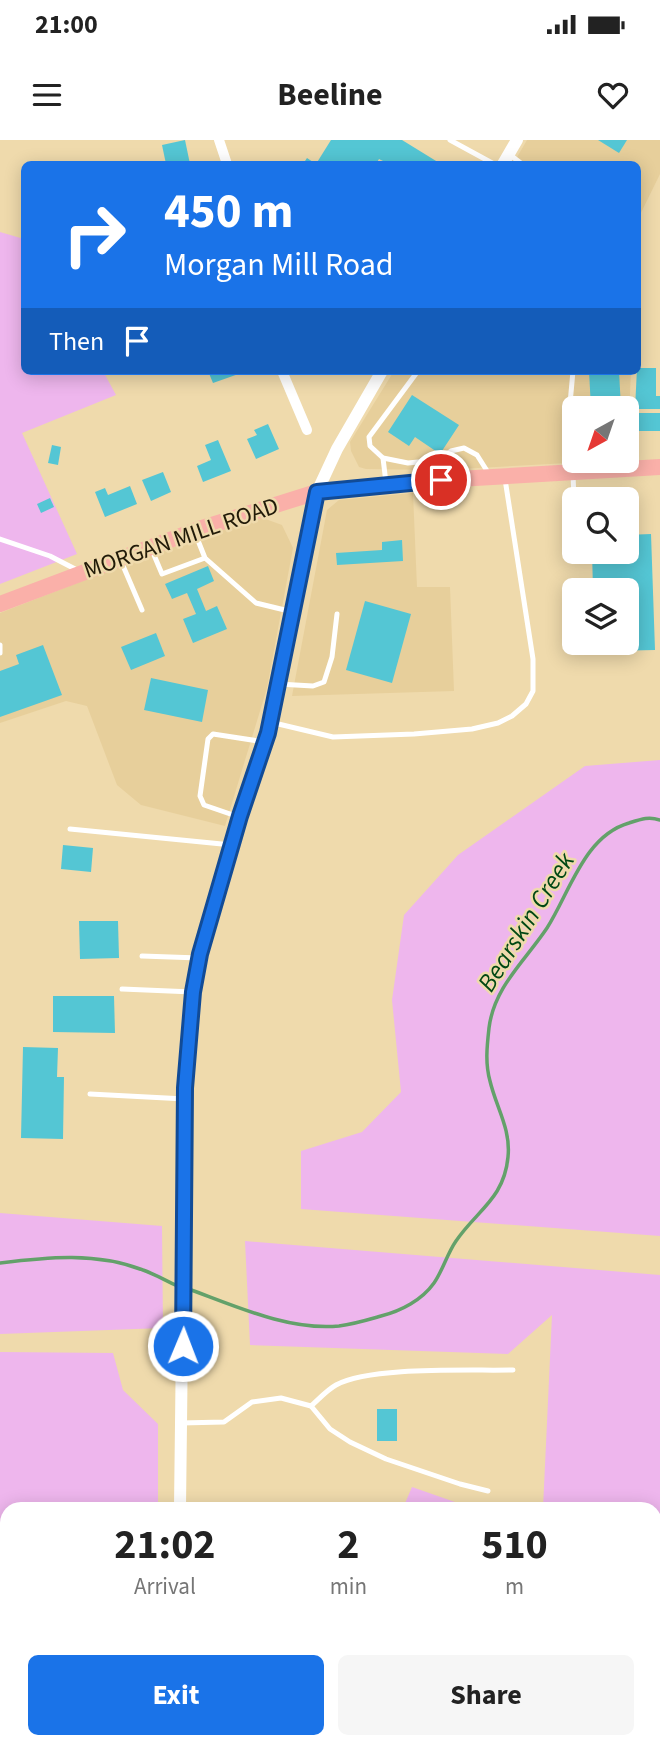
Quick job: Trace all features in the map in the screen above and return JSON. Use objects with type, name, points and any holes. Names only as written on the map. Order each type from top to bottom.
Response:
[{"type":"main road","name":"MORGAN MILL ROAD","points":[[639,469],[660,468]]},
{"type":"main road","name":"MORGAN MILL ROAD","points":[[0,604],[194,531],[317,492],[562,472]]},
{"type":"street","points":[[219,140],[226,161]]},
{"type":"street","points":[[506,160],[517,140]]},
{"type":"street","points":[[284,375],[307,430]]},
{"type":"street","points":[[180,1502],[185,1099],[193,992],[199,958],[270,722],[317,492],[337,449],[380,375]]},
{"type":"lane","points":[[450,140],[488,161]]},
{"type":"lane","points":[[270,722],[333,737],[472,729],[498,723],[512,716],[526,704],[533,691],[533,659],[498,476],[477,455],[464,448],[451,451],[439,460],[408,463],[383,458],[370,446],[369,437],[415,375]]},
{"type":"lane","points":[[572,396],[573,375]]},
{"type":"lane","points":[[383,458],[386,485]]},
{"type":"lane","points":[[194,531],[205,558],[256,603],[293,612]]},
{"type":"lane","points":[[0,539],[50,556],[82,572]]},
{"type":"lane","points":[[151,547],[162,574],[205,558]]},
{"type":"lane","points":[[120,559],[142,610]]},
{"type":"lane","points":[[278,684],[313,685],[324,682],[332,657],[337,614]]},
{"type":"lane","points":[[0,645],[0,653]]},
{"type":"lane","points":[[240,818],[204,805],[200,796],[208,739],[213,734],[265,741]]},
{"type":"lane","points":[[70,829],[232,845]]},
{"type":"lane","points":[[142,956],[199,958]]},
{"type":"lane","points":[[122,989],[193,992]]},
{"type":"lane","points":[[90,1094],[185,1099]]},
{"type":"lane","points":[[311,1406],[335,1385],[355,1378],[401,1372],[513,1370]]},
{"type":"lane","points":[[181,1423],[223,1422],[252,1402],[281,1398],[311,1406],[330,1429],[386,1459],[460,1485],[488,1491]]},
{"type":"shaded area","points":[[527,140],[660,140],[660,174],[641,213],[641,161],[515,161]]},
{"type":"shaded area","points":[[0,232],[21,238],[21,375],[105,375],[116,395],[22,433],[77,554],[0,584]]},
{"type":"shaded area","points":[[392,375],[631,375],[630,396],[562,396],[562,463],[440,470],[366,469],[359,467],[351,451],[350,442]]},
{"type":"shaded area","points":[[413,493],[417,587],[450,587],[454,691],[292,696],[327,510],[339,500]]},
{"type":"shaded area","points":[[260,517],[282,525],[293,548],[267,688],[225,826],[141,805],[117,785],[87,706],[66,701],[0,723],[0,613],[136,560]]},
{"type":"shaded area","points":[[660,760],[660,1236],[301,1209],[301,1151],[362,1132],[401,1092],[392,1000],[404,915],[458,855],[585,766]]},
{"type":"shaded area","points":[[0,1213],[162,1226],[163,1328],[0,1334]]},
{"type":"shaded area","points":[[245,1241],[660,1275],[660,1502],[543,1502],[552,1315],[508,1354],[250,1345]]},
{"type":"shaded area","points":[[0,1352],[113,1353],[123,1390],[158,1424],[158,1502],[0,1502]]},
{"type":"shaded area","points":[[412,1487],[455,1502],[406,1502]]},
{"type":"building","points":[[185,140],[189,161],[165,161],[162,145]]},
{"type":"building","points":[[331,140],[402,140],[436,161],[318,161]]},
{"type":"building","points":[[598,140],[627,140],[619,153]]},
{"type":"building","points":[[641,368],[656,368],[656,396],[660,396],[660,409],[639,409],[639,396],[636,396],[637,375],[641,375]]},
{"type":"building","points":[[210,375],[236,375],[213,383]]},
{"type":"building","points":[[589,375],[619,375],[620,396],[590,396]]},
{"type":"building","points":[[412,395],[459,425],[440,454],[415,437],[409,446],[388,432]]},
{"type":"building","points":[[639,413],[660,413],[660,431],[639,431]]},
{"type":"building","points":[[268,424],[279,449],[256,459],[247,439],[257,435],[254,430]]},
{"type":"building","points":[[218,440],[231,471],[203,482],[197,466],[211,460],[205,445]]},
{"type":"building","points":[[52,445],[61,447],[58,465],[48,463]]},
{"type":"building","points":[[163,472],[171,492],[151,501],[142,480]]},
{"type":"building","points":[[130,486],[137,504],[105,517],[95,492],[105,488],[108,495]]},
{"type":"building","points":[[50,498],[54,507],[41,513],[37,504]]},
{"type":"building","points":[[639,534],[651,534],[655,650],[639,650],[639,578],[593,578],[592,564],[639,564]]},
{"type":"building","points":[[402,540],[403,561],[337,565],[336,553],[382,550],[382,542]]},
{"type":"building","points":[[208,566],[214,581],[197,589],[206,611],[217,606],[227,629],[193,643],[183,619],[196,614],[187,593],[172,599],[165,584]]},
{"type":"building","points":[[365,601],[411,614],[392,683],[346,670]]},
{"type":"building","points":[[156,633],[165,656],[131,670],[121,647]]},
{"type":"building","points":[[43,645],[62,695],[0,717],[0,671],[19,664],[16,655]]},
{"type":"building","points":[[151,678],[208,690],[202,722],[144,710]]},
{"type":"building","points":[[63,845],[93,848],[91,872],[61,869]]},
{"type":"building","points":[[79,921],[118,921],[119,958],[80,959]]},
{"type":"building","points":[[53,996],[114,996],[115,1033],[53,1032]]},
{"type":"building","points":[[23,1047],[58,1048],[57,1077],[64,1077],[63,1139],[21,1138]]},
{"type":"building","points":[[377,1409],[397,1409],[397,1441],[377,1441]]},
{"type":"waterway","name":"Bearskin Creek","points":[[186,1288],[281,1321],[320,1326],[345,1325],[389,1314],[423,1295],[437,1278],[456,1241],[495,1194],[505,1171],[508,1157],[507,1137],[488,1074],[487,1061],[489,1028],[497,1000],[547,928],[589,852],[614,830],[641,819],[660,820]]},
{"type":"waterway","name":"Bearskin Creek","points":[[0,1263],[54,1258],[108,1260],[143,1270],[178,1286]]},
{"type":"route","points":[[183,1346],[185,1088],[193,992],[200,954],[240,816],[268,733],[317,492],[441,480]]}]
